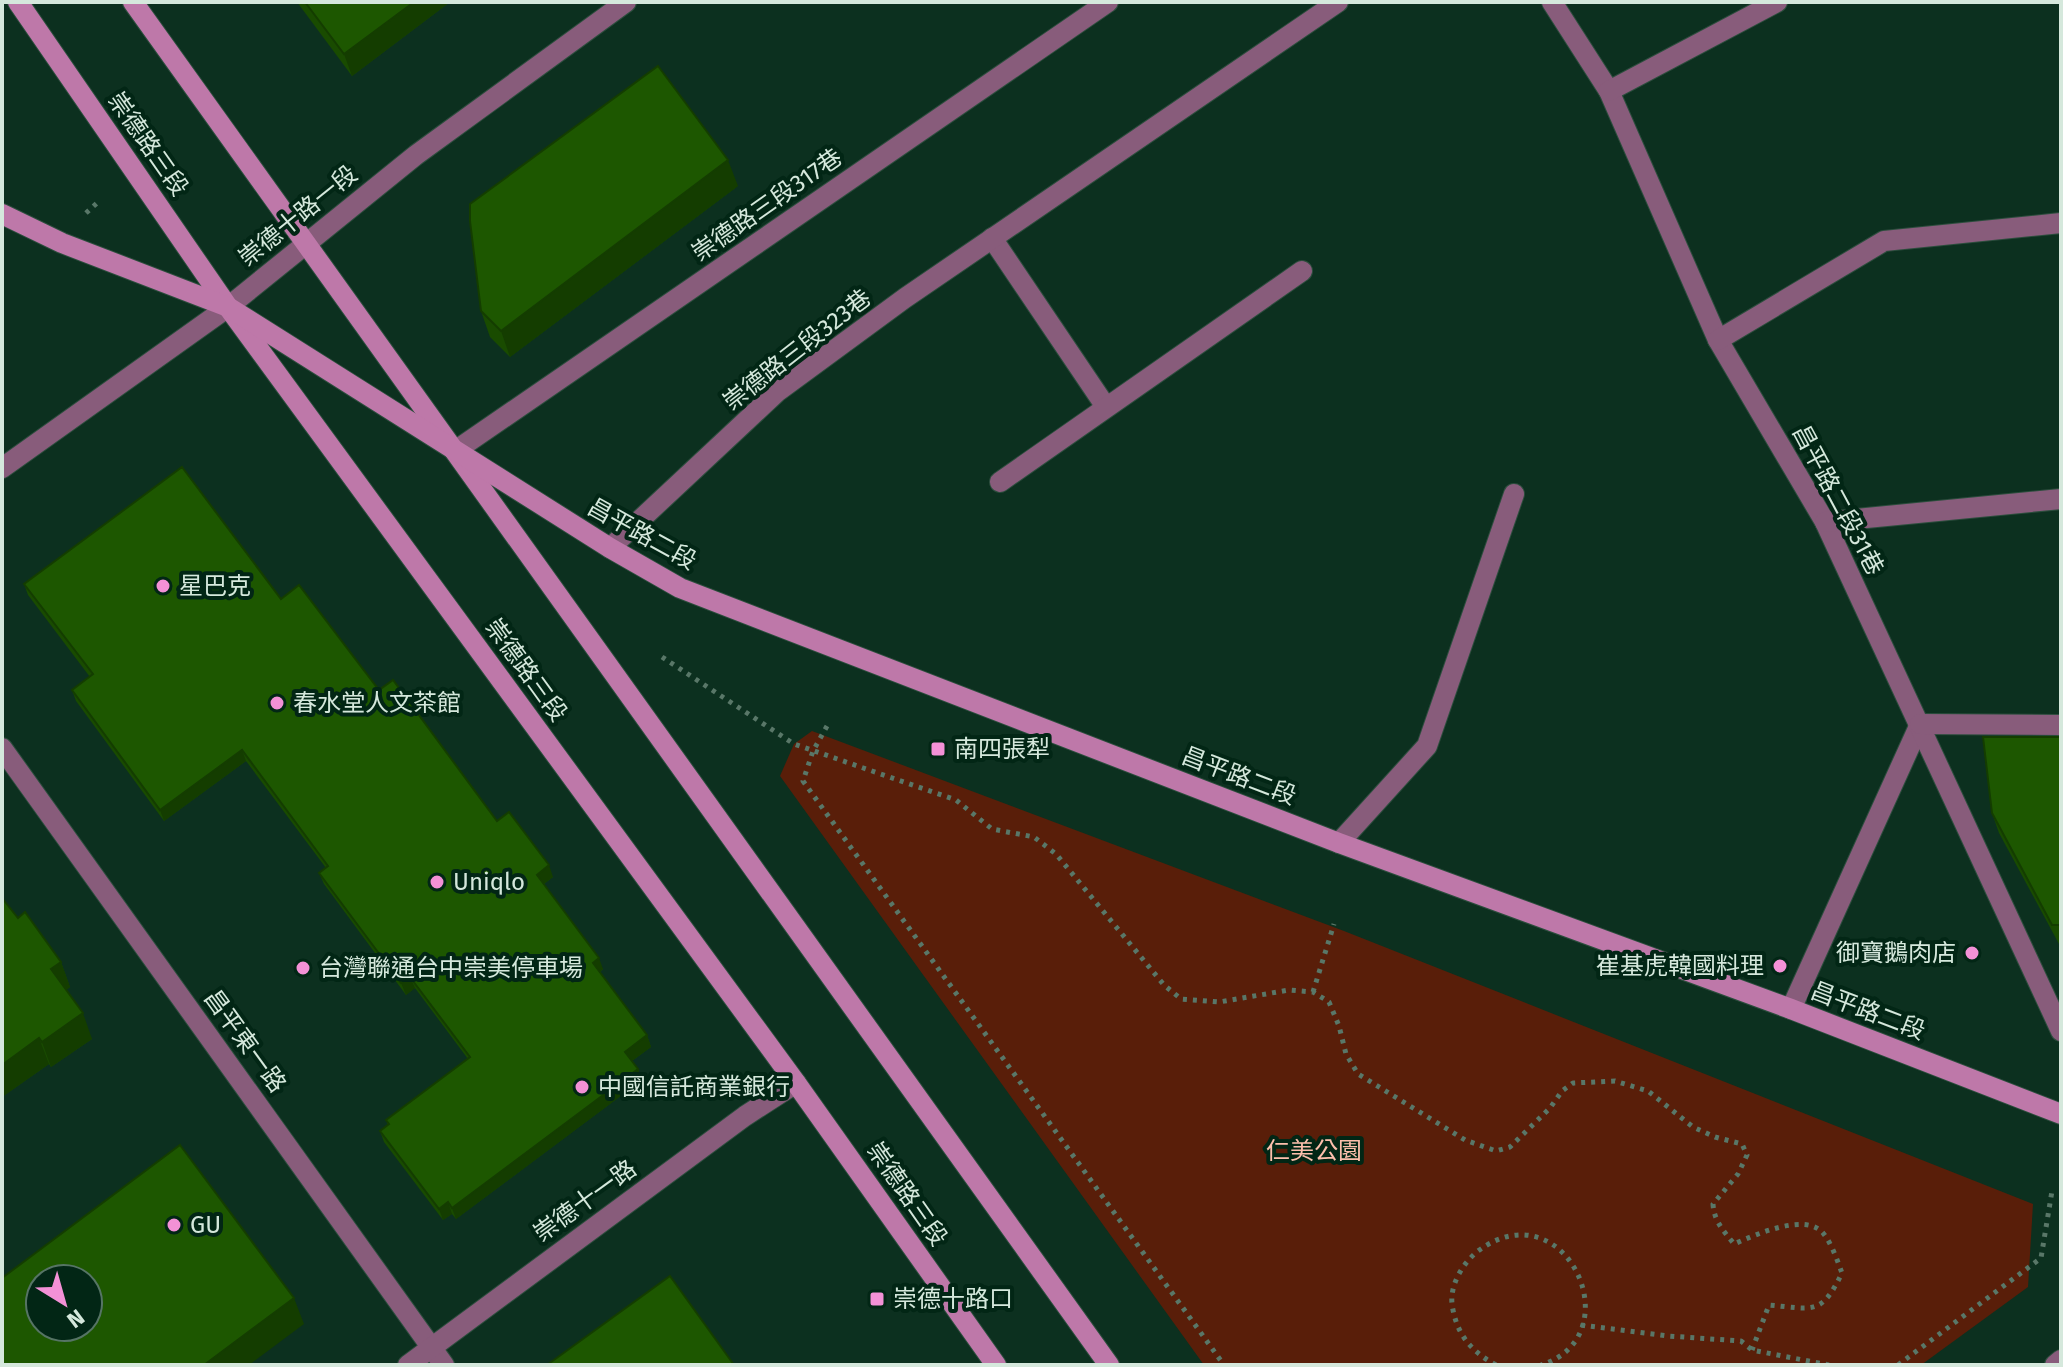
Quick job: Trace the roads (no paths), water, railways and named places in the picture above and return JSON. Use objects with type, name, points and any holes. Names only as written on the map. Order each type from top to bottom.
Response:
[{"type":"main road","name":"崇德路三段","points":[[18,2],[228,307],[796,1083],[996,1365]]},
{"type":"main road","points":[[133,2],[1109,1365]]},
{"type":"main road","name":"昌平路二段","points":[[2,214],[62,243],[228,307],[610,548],[680,588],[1339,843],[1791,1009],[2061,1114]]},
{"type":"street","name":"崇德十路一段","points":[[2,468],[228,307],[416,155],[626,2]]},
{"type":"street","name":"崇德路三段317巷","points":[[455,451],[1108,2]]},
{"type":"street","name":"崇德路三段323巷","points":[[610,548],[777,392],[992,238],[1338,2]]},
{"type":"street","name":"昌平路二段31巷","points":[[1552,2],[1609,91],[1718,340],[1825,522],[2061,1031]]},
{"type":"street","points":[[1609,91],[1777,2]]},
{"type":"street","points":[[1718,340],[1884,241],[2061,223]]},
{"type":"street","points":[[992,238],[1106,407]]},
{"type":"street","points":[[1000,482],[1302,271]]},
{"type":"street","points":[[1339,843],[1427,746],[1514,494]]},
{"type":"street","points":[[1825,522],[2061,499]]},
{"type":"street","points":[[1791,1009],[1920,724],[2061,725]]},
{"type":"street","name":"昌平東一路","points":[[2,748],[444,1365]]},
{"type":"street","name":"崇德十一路","points":[[408,1365],[732,1126],[796,1083]]},
{"type":"street","points":[[2055,1365],[2061,1360]]},
{"type":"place","name":"星巴克","points":[[163,586]]},
{"type":"place","name":"春水堂人文茶館","points":[[277,703]]},
{"type":"place","name":"南四張犁","points":[[938,749]]},
{"type":"place","name":"Uniqlo","points":[[437,882]]},
{"type":"place","name":"御寶鵝肉店","points":[[1972,953]]},
{"type":"place","name":"崔基虎韓國料理","points":[[1780,966]]},
{"type":"place","name":"台灣聯通台中崇美停車場","points":[[303,968]]},
{"type":"place","name":"中國信託商業銀行","points":[[582,1087]]},
{"type":"place","name":"GU","points":[[174,1225]]},
{"type":"place","name":"崇德十路口","points":[[877,1299]]},
{"type":"park label","name":"仁美公園","points":[[1314,1151]]}]
